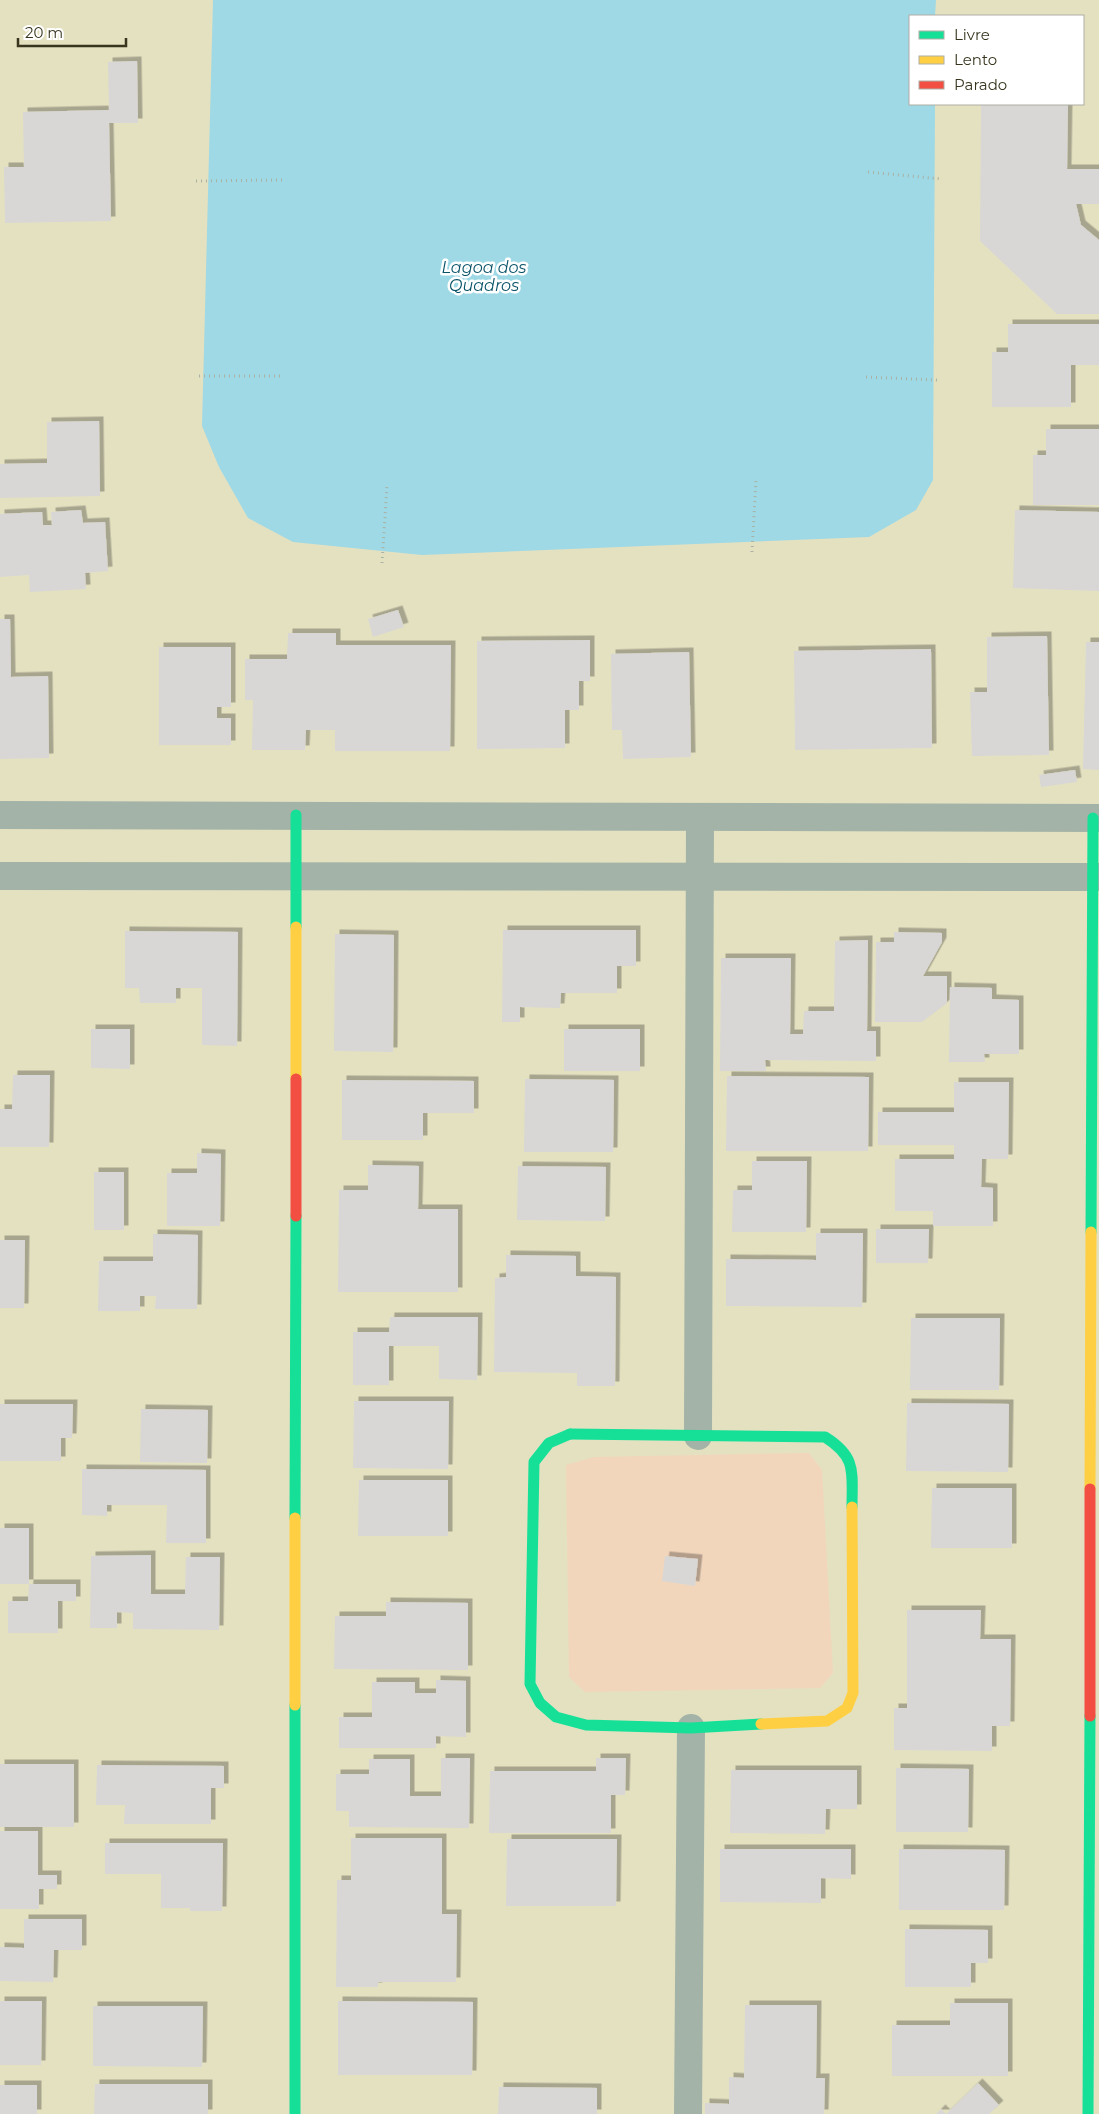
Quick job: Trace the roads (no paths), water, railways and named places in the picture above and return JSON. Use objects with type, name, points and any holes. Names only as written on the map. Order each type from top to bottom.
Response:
[{"type":"street","points":[[0,815],[1096,818],[1088,2114]]},
{"type":"street","points":[[295,2114],[296,816]]},
{"type":"street","points":[[698,1436],[700,817]]},
{"type":"street","points":[[0,876],[1096,877]]},
{"type":"street","points":[[570,1434],[825,1437],[840,1446],[852,1468],[853,1693],[847,1708],[827,1721],[691,1728],[586,1726],[556,1717],[540,1703],[530,1684],[534,1462],[543,1447],[554,1439],[570,1434]]},
{"type":"street","points":[[688,2114],[691,1728]]},
{"type":"water","name":"Lagoa dos Quadros","points":[[213,0],[936,0],[935,15],[909,15],[909,105],[935,105],[933,480],[916,510],[869,537],[422,555],[293,542],[248,518],[219,467],[202,426]]}]
